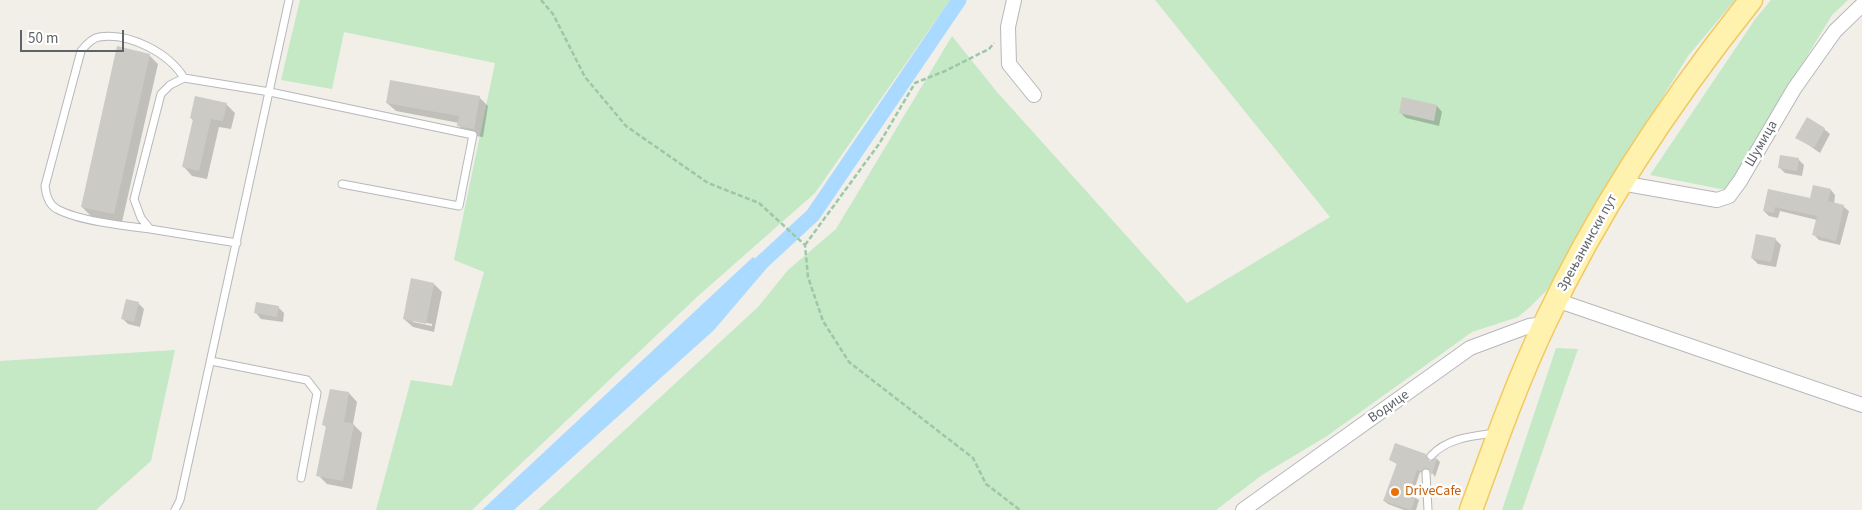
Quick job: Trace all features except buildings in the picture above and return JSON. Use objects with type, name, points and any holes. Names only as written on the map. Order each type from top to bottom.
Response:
[{"type":"main road","name":"Зрењанински пут","points":[[1471,510],[1498,432],[1556,300],[1621,183],[1679,97],[1751,0]]},
{"type":"street","points":[[1014,0],[1008,27],[1009,64],[1034,95]]},
{"type":"street","name":"Шумица","points":[[1621,183],[1717,200],[1729,196],[1740,182],[1794,88],[1835,32],[1862,5]]},
{"type":"street","points":[[1556,300],[1862,405]]},
{"type":"street","name":"Водице","points":[[1243,510],[1470,348],[1529,326],[1544,324]]},
{"type":"lane","points":[[175,510],[180,500],[289,0]]},
{"type":"lane","points":[[184,78],[172,61],[146,46],[113,38],[98,37],[91,41],[81,51],[44,186],[49,201],[58,210],[107,223],[237,243]]},
{"type":"lane","points":[[150,229],[141,218],[134,199],[161,94],[170,85],[184,78],[270,92],[473,135],[460,206],[342,184]]},
{"type":"lane","points":[[211,361],[307,380],[314,386],[318,392],[301,478]]},
{"type":"lane","points":[[1431,456],[1439,447],[1452,442],[1498,432]]},
{"type":"lane","points":[[1426,473],[1428,510]]},
{"type":"path","points":[[541,0],[553,14],[585,77],[626,126],[708,183],[759,203],[785,226],[796,239],[805,245]]},
{"type":"path","points":[[1008,27],[989,49],[945,71],[915,83],[879,144],[805,245],[808,277],[822,321],[849,362],[973,458],[986,484],[1020,510]]},
{"type":"green space","points":[[300,0],[950,0],[815,193],[698,296],[472,510],[376,510],[411,380],[452,386],[484,272],[454,260],[495,63],[344,32],[332,89],[281,80]]},
{"type":"green space","points":[[1155,0],[1735,0],[1688,56],[1597,203],[1547,290],[1531,306],[1518,317],[1472,332],[1327,436],[1262,475],[1216,510],[538,510],[758,307],[788,270],[836,229],[952,36],[997,92],[1187,303],[1330,217]]},
{"type":"green space","points":[[1771,0],[1848,0],[1832,15],[1726,190],[1650,175],[1756,18]]},
{"type":"green space","points":[[1556,348],[1578,349],[1522,510],[1502,510]]},
{"type":"green space","points":[[175,350],[151,461],[96,510],[0,510],[0,361]]},
{"type":"water","points":[[753,257],[766,269],[714,330],[514,510],[482,510]]},
{"type":"waterway","points":[[746,277],[813,215],[959,0]]},
{"type":"place","name":"DriveCafe","points":[[1395,492]]}]
